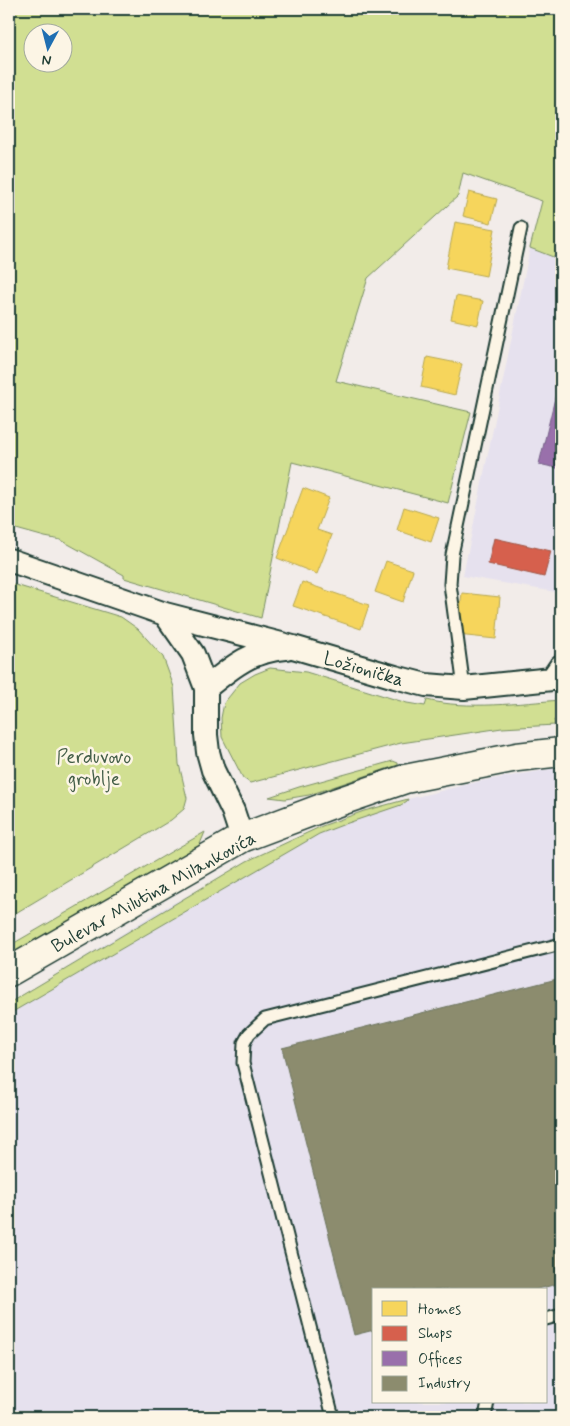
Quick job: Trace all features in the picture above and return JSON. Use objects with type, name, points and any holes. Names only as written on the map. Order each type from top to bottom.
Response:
[{"type":"street","name":"Ložionička","points":[[9,560],[165,614],[293,647],[426,685],[464,688],[552,680],[561,666]]},
{"type":"street","points":[[165,614],[193,654],[206,688],[208,752],[213,770],[233,811],[242,838]]},
{"type":"street","points":[[206,688],[232,667],[249,657],[268,650],[293,647]]},
{"type":"street","name":"Bulevar Milutina Milankovića","points":[[9,972],[242,838],[405,779],[509,758],[559,752]]},
{"type":"lane","points":[[464,688],[450,584],[452,555],[521,228]]},
{"type":"lane","points":[[333,1417],[243,1063],[244,1043],[249,1034],[265,1019],[561,944]]},
{"type":"lane","points":[[548,1318],[561,1315]]},
{"type":"lane","points":[[485,1417],[488,1404]]},
{"type":"shaded area","points":[[530,248],[561,260],[561,593],[463,576]]},
{"type":"shaded area","points":[[557,768],[558,784],[561,785],[561,1417],[9,1417],[9,1003],[164,908],[247,861],[319,827],[364,811],[481,781]]},
{"type":"green space","points":[[9,9],[561,9],[561,260],[530,248],[542,201],[463,173],[458,196],[368,278],[336,381],[471,412],[448,503],[292,462],[261,618],[124,578],[124,575],[61,540],[9,527]]},
{"type":"green space","name":"Perduvovo groblje","points":[[9,583],[121,617],[138,629],[163,657],[174,687],[179,764],[187,798],[184,809],[171,820],[9,917]]},
{"type":"green space","points":[[270,668],[306,672],[407,703],[425,706],[427,700],[459,705],[476,705],[561,700],[561,720],[554,720],[555,725],[502,728],[401,743],[250,783],[243,778],[222,737],[221,718],[224,703],[240,683]]},
{"type":"green space","points":[[393,761],[398,763],[398,765],[309,795],[285,799],[269,797],[299,787]]},
{"type":"green space","points":[[408,799],[401,805],[319,834],[9,1014],[9,1003],[247,861],[322,826],[364,811]]},
{"type":"green space","points":[[205,832],[198,849],[9,959],[9,946]]},
{"type":"building: Homes","points":[[469,192],[497,199],[491,223],[463,216]]},
{"type":"building: Homes","points":[[455,222],[495,229],[486,276],[446,268]]},
{"type":"building: Homes","points":[[456,296],[483,301],[478,325],[451,319]]},
{"type":"building: Homes","points":[[427,357],[462,364],[455,395],[421,387]]},
{"type":"building: Homes","points":[[303,488],[329,498],[317,530],[332,535],[317,574],[277,558]]},
{"type":"building: Homes","points":[[404,507],[439,518],[431,542],[397,530]]},
{"type":"building: Homes","points":[[386,561],[413,570],[403,602],[375,592]]},
{"type":"building: Homes","points":[[302,582],[369,605],[361,629],[293,606]]},
{"type":"building: Homes","points":[[462,593],[500,597],[496,639],[457,635]]},
{"type":"building: Shops","points":[[494,538],[551,551],[544,577],[488,564]]},
{"type":"building: Offices","points":[[561,373],[561,469],[539,464]]},
{"type":"building: Industry","points":[[561,978],[561,1283],[542,1288],[372,1288],[372,1330],[354,1335],[282,1048]]}]
